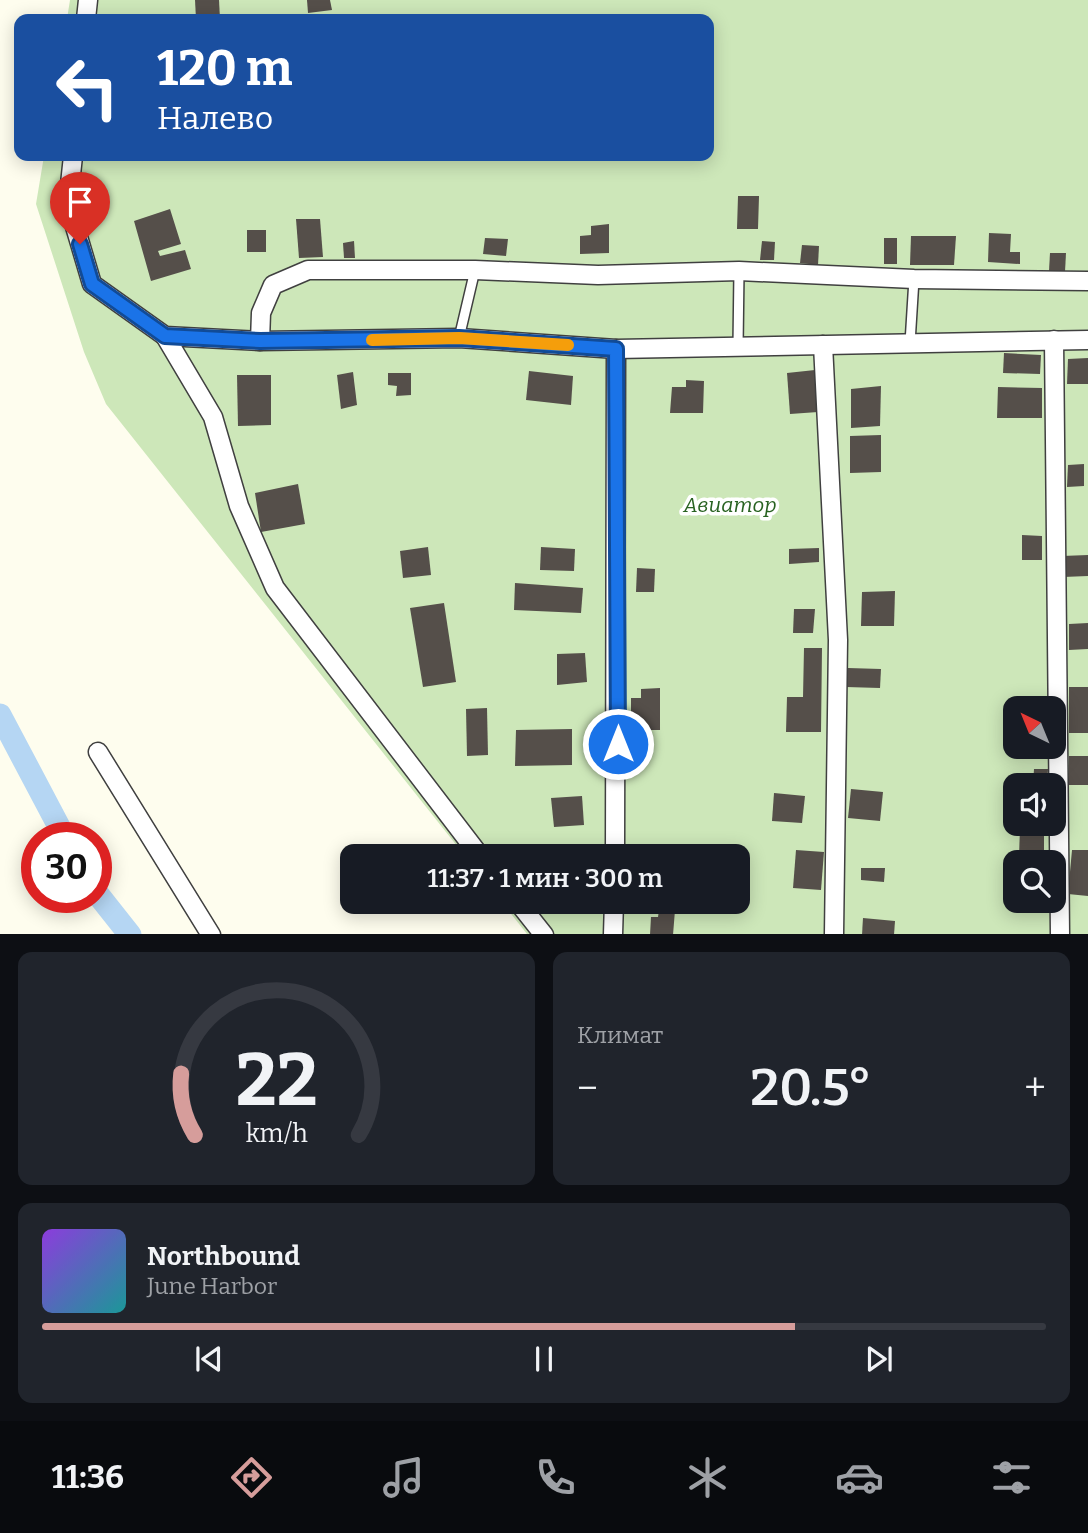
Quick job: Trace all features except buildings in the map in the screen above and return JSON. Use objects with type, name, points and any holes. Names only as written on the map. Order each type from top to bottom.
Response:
[{"type":"street","points":[[72,161],[68,203],[92,284],[165,336],[213,417],[239,506],[275,588],[471,844]]},
{"type":"street","points":[[260,341],[261,313],[274,285],[309,270],[475,270],[598,275],[739,271],[914,279],[1088,281]]},
{"type":"street","points":[[165,336],[260,341],[459,338],[616,349],[1088,340]]},
{"type":"street","points":[[1054,340],[1060,934]]},
{"type":"street","points":[[823,345],[838,640],[834,934]]},
{"type":"street","points":[[615,844],[618,770],[616,349]]},
{"type":"street","points":[[98,752],[211,934]]},
{"type":"street","points":[[528,914],[544,934]]},
{"type":"street","points":[[613,934],[614,914]]},
{"type":"lane","points":[[459,338],[475,270]]},
{"type":"lane","points":[[738,346],[739,271]]},
{"type":"lane","points":[[910,343],[914,279]]},
{"type":"green space","name":"Авиатор","points":[[70,0],[1088,0],[1088,934],[527,934],[511,914],[750,914],[750,844],[455,844],[106,404],[84,352],[36,204],[43,161],[714,161],[714,14],[68,14]]},
{"type":"waterway","points":[[0,715],[57,822]]},
{"type":"waterway","points":[[112,912],[129,934]]},
{"type":"slow traffic","points":[[372,340],[459,338],[568,345]]},
{"type":"route","points":[[80,244],[92,284],[165,336],[260,341],[459,338],[616,349],[618,744]]}]
